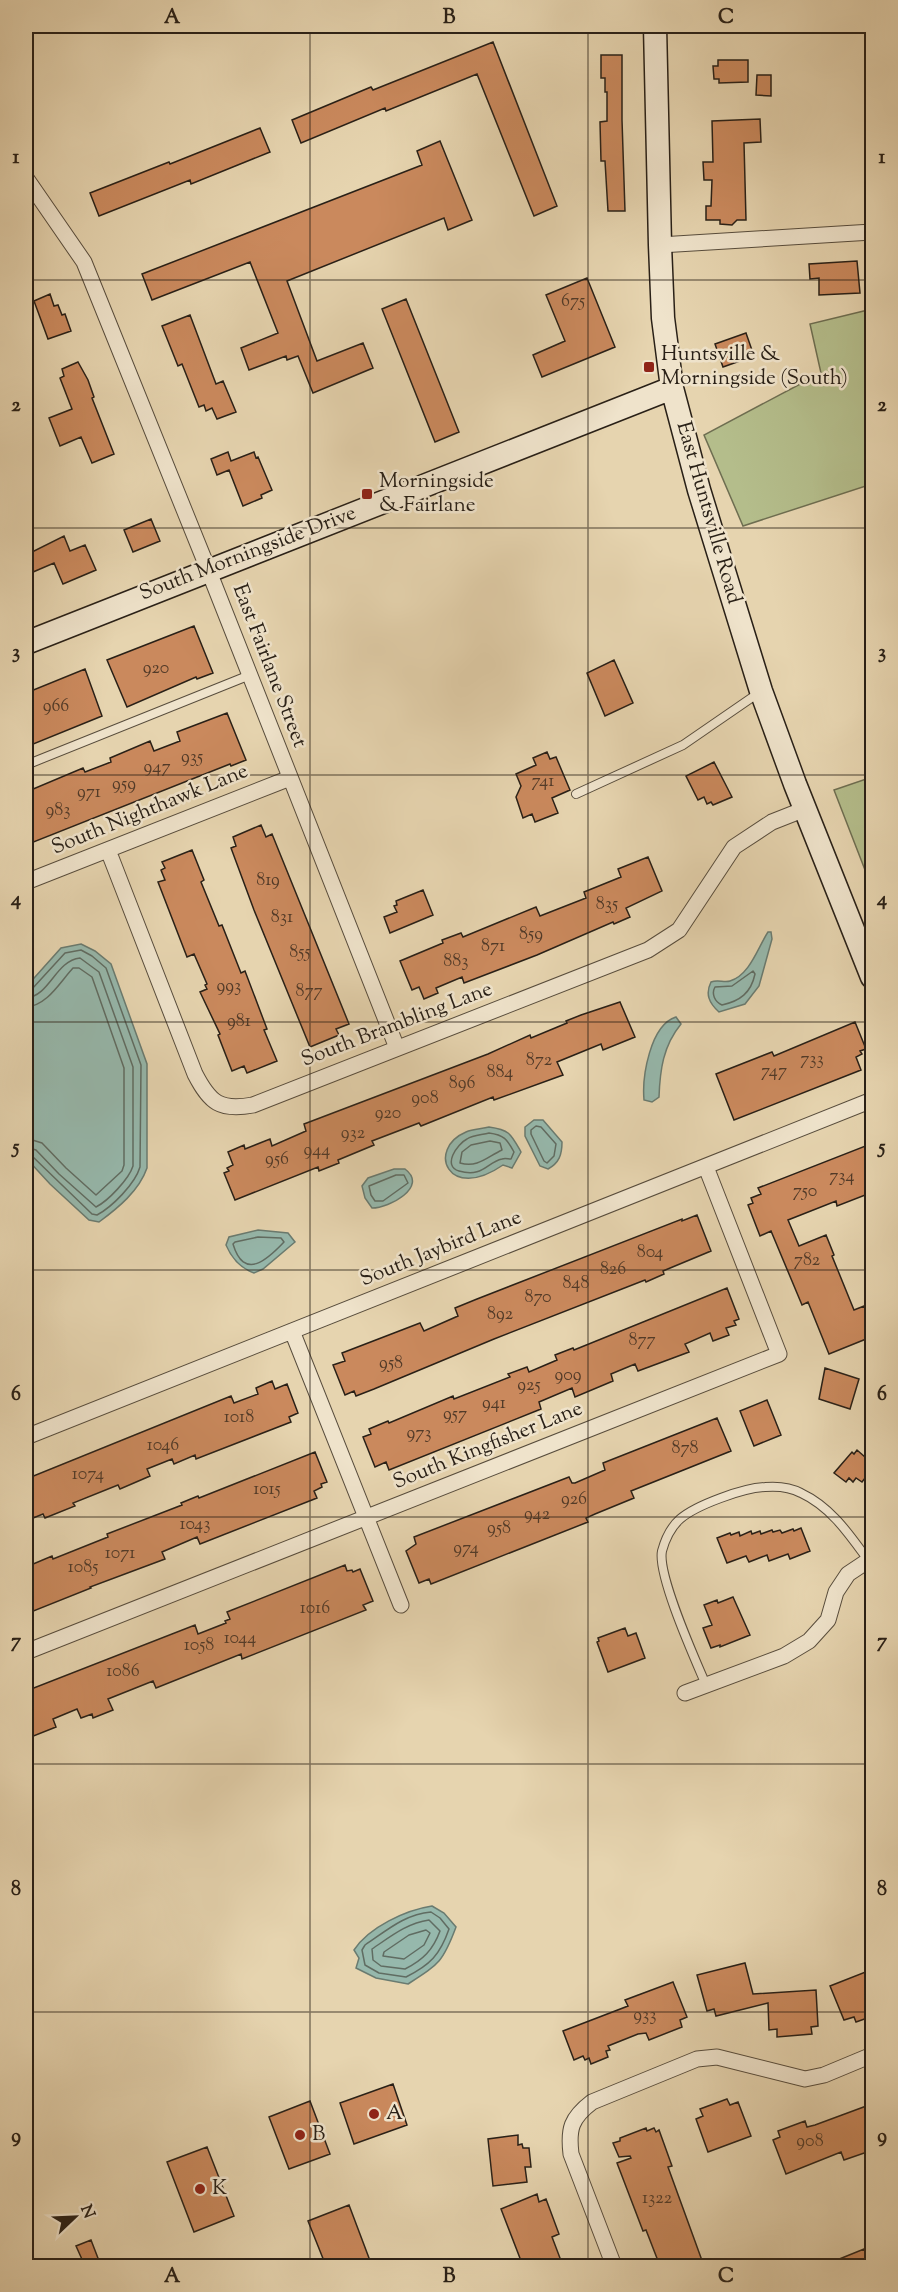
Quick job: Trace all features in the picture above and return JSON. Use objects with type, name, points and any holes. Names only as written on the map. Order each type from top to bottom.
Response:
[{"type":"main road","name":"East Huntsville Road","points":[[655,26],[663,318],[672,388],[699,490],[761,691],[805,809],[873,976]]},
{"type":"main road","name":"South Morningside Drive","points":[[26,643],[208,569],[672,388]]},
{"type":"street","name":"East Fairlane Street","points":[[26,179],[84,262],[397,1048]]},
{"type":"street","points":[[660,245],[873,232]]},
{"type":"street","name":"South Nighthawk Lane","points":[[26,882],[290,777]]},
{"type":"street","name":"South Brambling Lane","points":[[108,850],[195,1074],[205,1094],[219,1104],[235,1108],[253,1105],[648,950],[679,930],[734,847],[772,822],[805,809]]},
{"type":"street","name":"South Jaybird Lane","points":[[26,1437],[873,1100]]},
{"type":"street","name":"South Kingfisher Lane","points":[[26,1652],[779,1353],[706,1167]]},
{"type":"street","points":[[292,1331],[401,1605]]},
{"type":"street","points":[[686,1693],[784,1656],[809,1641],[828,1620],[836,1592],[848,1574],[870,1559]]},
{"type":"street","points":[[614,2266],[571,2154],[569,2137],[573,2121],[580,2111],[592,2102],[697,2059],[717,2057],[805,2079],[873,2055]]},
{"type":"lane","points":[[26,765],[250,675]]},
{"type":"lane","points":[[576,794],[683,745],[761,691]]},
{"type":"lane","points":[[706,1686],[663,1573],[662,1553],[668,1534],[679,1520],[697,1509],[740,1492],[763,1487],[785,1488],[799,1492],[822,1505],[870,1559]]},
{"type":"green space","points":[[872,309],[872,484],[743,526],[704,435],[821,373],[810,324]]},
{"type":"green space","points":[[872,777],[872,888],[834,790]]},
{"type":"water","points":[[768,932],[771,932],[772,939],[759,986],[745,1004],[719,1012],[709,998],[708,990],[711,982],[730,981],[743,973]]},
{"type":"water","points":[[81,944],[95,951],[111,964],[147,1064],[147,1168],[133,1192],[99,1222],[89,1220],[26,1158],[26,987],[61,948]]},
{"type":"water","points":[[676,1017],[681,1024],[666,1050],[660,1077],[659,1097],[652,1102],[644,1100],[644,1078],[649,1053],[660,1030]]},
{"type":"water","points":[[534,1120],[543,1120],[562,1142],[559,1158],[548,1169],[540,1166],[525,1136],[525,1127]]},
{"type":"water","points":[[489,1127],[506,1131],[518,1146],[521,1152],[512,1168],[503,1165],[484,1175],[468,1178],[457,1176],[449,1169],[446,1160],[447,1150],[454,1140],[466,1132]]},
{"type":"water","points":[[394,1169],[405,1169],[411,1176],[410,1189],[388,1204],[372,1208],[365,1198],[362,1186],[368,1178]]},
{"type":"water","points":[[258,1230],[288,1233],[295,1242],[263,1269],[254,1273],[237,1262],[226,1245],[229,1237]]},
{"type":"water","points":[[432,1906],[444,1913],[456,1927],[443,1955],[427,1972],[408,1984],[376,1978],[356,1968],[359,1958],[354,1950],[369,1934],[378,1927],[411,1911]]},
{"type":"building","points":[[493,42],[557,206],[534,216],[477,74],[386,111],[385,108],[301,143],[292,120],[371,87],[373,90]]},
{"type":"building","points":[[601,55],[622,55],[625,211],[608,211],[605,161],[601,161],[600,122],[607,121],[607,92],[605,92],[605,78],[601,78]]},
{"type":"building","points":[[718,60],[748,60],[748,82],[719,83],[719,79],[714,79],[713,66],[718,66]]},
{"type":"building","points":[[757,75],[771,75],[771,96],[756,95]]},
{"type":"building","points":[[760,119],[761,142],[744,143],[746,220],[737,220],[732,225],[720,224],[720,220],[706,220],[706,206],[711,206],[712,180],[704,180],[703,162],[713,162],[712,121]]},
{"type":"building","points":[[260,128],[270,152],[191,184],[190,180],[99,216],[90,193]]},
{"type":"building","points":[[440,141],[472,220],[448,230],[444,218],[287,281],[317,361],[363,343],[373,368],[313,393],[298,356],[287,360],[286,356],[249,370],[241,348],[278,333],[250,262],[152,300],[142,274],[422,165],[417,151]]},
{"type":"building","points":[[857,261],[860,293],[819,295],[819,278],[810,279],[809,264]]},
{"type":"building","points":[[587,278],[615,347],[542,377],[533,355],[565,341],[546,295]]},
{"type":"building","points":[[50,294],[54,306],[58,305],[62,315],[65,314],[71,331],[48,339],[34,301]]},
{"type":"building","points":[[406,299],[459,432],[435,442],[382,309]]},
{"type":"building","points":[[190,315],[216,384],[223,381],[236,412],[217,419],[212,408],[206,411],[204,405],[199,407],[182,364],[178,366],[162,326]]},
{"type":"building","points":[[746,333],[754,356],[723,367],[715,344]]},
{"type":"building","points":[[78,362],[88,380],[94,397],[92,398],[114,454],[92,463],[81,437],[60,446],[49,418],[72,409],[60,378],[64,376],[62,369]]},
{"type":"building","points":[[228,452],[231,461],[254,452],[272,490],[261,495],[262,498],[243,506],[229,470],[217,475],[211,459]]},
{"type":"building","points":[[151,519],[160,541],[133,552],[124,530]]},
{"type":"building","points":[[64,536],[70,551],[85,545],[96,570],[63,584],[54,563],[26,575],[26,555]]},
{"type":"building","points":[[194,626],[213,673],[197,679],[196,677],[127,707],[107,660]]},
{"type":"building","points":[[614,660],[633,703],[605,716],[587,673]]},
{"type":"building","points":[[85,669],[102,716],[26,747],[26,693]]},
{"type":"building","points":[[227,713],[246,760],[231,766],[230,764],[26,845],[26,792],[83,768],[85,772],[111,762],[110,758],[150,741],[154,751],[180,741],[177,732]]},
{"type":"building","points":[[547,752],[550,759],[556,757],[570,790],[552,798],[558,813],[535,822],[532,814],[523,818],[516,797],[521,786],[516,774],[536,765],[533,758]]},
{"type":"building","points":[[714,762],[732,797],[713,805],[711,802],[707,804],[704,797],[698,800],[686,776]]},
{"type":"building","points":[[261,825],[266,837],[272,834],[349,1024],[336,1029],[339,1035],[310,1047],[231,848],[236,846],[233,837]]},
{"type":"building","points":[[192,850],[204,880],[201,882],[219,926],[222,925],[241,973],[245,971],[267,1029],[264,1030],[277,1061],[247,1073],[244,1066],[232,1071],[218,1035],[220,1034],[200,992],[207,989],[205,985],[207,984],[194,954],[187,957],[158,882],[165,880],[161,870],[165,868],[162,862]]},
{"type":"building","points":[[648,857],[662,891],[626,908],[630,917],[464,983],[462,977],[436,988],[438,993],[424,999],[419,987],[412,990],[400,961],[443,943],[442,940],[461,933],[463,937],[536,907],[540,916],[586,898],[584,892],[621,877],[618,869]]},
{"type":"building","points":[[423,890],[433,915],[390,933],[384,917],[397,912],[394,906],[397,905],[396,901]]},
{"type":"building","points":[[620,1002],[635,1037],[603,1050],[601,1044],[557,1062],[563,1075],[494,1100],[493,1097],[421,1126],[419,1123],[372,1141],[374,1145],[338,1160],[339,1163],[319,1171],[318,1167],[235,1200],[224,1173],[229,1171],[227,1168],[233,1165],[228,1152],[244,1145],[245,1149],[270,1139],[272,1146],[306,1131],[304,1124],[488,1054],[530,1035],[531,1038],[581,1015]]},
{"type":"building","points":[[855,1022],[866,1049],[860,1051],[862,1054],[856,1057],[861,1070],[734,1120],[716,1074],[772,1052],[774,1056]]},
{"type":"building","points":[[873,1143],[873,1192],[837,1206],[836,1201],[788,1220],[799,1246],[826,1235],[854,1310],[864,1306],[872,1326],[867,1328],[871,1337],[829,1354],[808,1302],[802,1305],[771,1231],[760,1236],[748,1205],[753,1203],[751,1198],[761,1194],[758,1188]]},
{"type":"building","points":[[697,1215],[711,1251],[663,1271],[664,1274],[646,1282],[645,1280],[494,1339],[356,1396],[354,1391],[345,1395],[333,1365],[345,1361],[342,1353],[420,1323],[424,1331],[458,1316],[455,1308]]},
{"type":"building","points":[[727,1288],[739,1319],[734,1321],[736,1325],[726,1328],[729,1335],[713,1341],[710,1333],[685,1344],[689,1352],[638,1371],[635,1364],[611,1374],[613,1381],[575,1397],[572,1388],[539,1402],[541,1409],[389,1470],[386,1462],[375,1467],[363,1437],[371,1434],[369,1429],[453,1396],[454,1399],[510,1377],[508,1374],[527,1367],[529,1372],[557,1360],[555,1355],[573,1348],[574,1350]]},
{"type":"building","points":[[825,1368],[859,1379],[850,1409],[819,1399]]},
{"type":"building","points":[[272,1381],[275,1389],[287,1384],[298,1413],[289,1417],[291,1422],[196,1459],[195,1455],[174,1464],[172,1459],[147,1469],[150,1476],[120,1489],[118,1485],[73,1503],[75,1506],[45,1518],[43,1514],[26,1521],[26,1479],[231,1396],[234,1403],[258,1394],[256,1388]]},
{"type":"building","points":[[767,1400],[781,1435],[754,1446],[740,1411]]},
{"type":"building","points":[[717,1418],[731,1451],[631,1491],[634,1498],[586,1518],[588,1522],[431,1584],[429,1579],[419,1583],[406,1551],[416,1544],[414,1537],[569,1477],[572,1483],[575,1483],[605,1470],[603,1463]]},
{"type":"building","points":[[873,1448],[873,1485],[865,1478],[862,1482],[856,1478],[853,1482],[849,1478],[846,1482],[834,1473],[852,1452],[854,1454],[857,1450],[865,1457]]},
{"type":"building","points":[[315,1452],[327,1482],[314,1491],[317,1498],[200,1544],[197,1537],[162,1552],[165,1559],[26,1614],[26,1567],[52,1556],[53,1559],[108,1537],[107,1534],[182,1505],[181,1503],[198,1496],[199,1498]]},
{"type":"building","points":[[801,1528],[810,1551],[790,1559],[788,1554],[769,1561],[767,1555],[749,1562],[746,1556],[727,1563],[717,1538],[730,1533],[731,1535],[739,1532],[740,1536],[751,1531],[752,1534],[772,1530],[773,1532],[780,1530],[782,1533]]},
{"type":"building","points":[[345,1565],[347,1571],[352,1570],[353,1572],[360,1569],[373,1601],[363,1605],[366,1610],[242,1659],[241,1654],[156,1688],[153,1681],[108,1699],[113,1710],[93,1718],[92,1714],[81,1718],[77,1709],[53,1719],[56,1727],[26,1739],[26,1691],[195,1625],[198,1634],[226,1623],[225,1621],[230,1619],[227,1612]]},
{"type":"building","points":[[733,1597],[750,1635],[720,1647],[720,1645],[711,1648],[703,1628],[712,1625],[704,1605]]},
{"type":"building","points":[[625,1628],[628,1636],[636,1633],[645,1658],[608,1672],[597,1642],[598,1638]]},
{"type":"building","points":[[745,1963],[753,1994],[816,1990],[818,2026],[811,2027],[812,2034],[777,2037],[777,2029],[769,2030],[768,2003],[716,2016],[714,2009],[707,2011],[697,1975]]},
{"type":"building","points":[[873,1969],[873,2016],[856,2022],[854,2017],[844,2020],[830,1986]]},
{"type":"building","points":[[673,1982],[687,2017],[680,2020],[682,2027],[649,2040],[646,2033],[638,2034],[608,2046],[610,2050],[606,2051],[608,2057],[591,2064],[589,2058],[585,2060],[583,2056],[574,2060],[563,2031],[628,2006],[625,2000]]},
{"type":"building","name":"A","points":[[393,2084],[407,2125],[354,2144],[340,2103]]},
{"type":"building","points":[[727,2099],[730,2105],[738,2102],[751,2136],[708,2152],[696,2119],[703,2116],[700,2109]]},
{"type":"building","name":"B","points":[[310,2101],[330,2154],[289,2169],[269,2117]]},
{"type":"building","points":[[869,2105],[873,2115],[873,2150],[844,2160],[841,2152],[786,2174],[773,2140],[780,2137],[778,2131],[805,2121],[807,2127],[815,2125]]},
{"type":"building","points":[[646,2128],[647,2131],[654,2128],[656,2132],[659,2130],[672,2166],[668,2167],[704,2266],[660,2266],[646,2230],[643,2231],[617,2163],[631,2158],[630,2156],[619,2157],[613,2143]]},
{"type":"building","points":[[518,2135],[518,2145],[522,2144],[523,2148],[529,2148],[531,2167],[525,2167],[527,2182],[493,2186],[488,2139]]},
{"type":"building","name":"K","points":[[207,2147],[234,2216],[194,2232],[167,2162]]},
{"type":"building","points":[[537,2194],[539,2202],[546,2199],[559,2234],[552,2237],[563,2266],[523,2266],[501,2209]]},
{"type":"building","points":[[349,2205],[372,2266],[326,2266],[308,2221]]},
{"type":"building","points":[[91,2240],[101,2266],[85,2266],[76,2246]]},
{"type":"building","points":[[864,2249],[871,2266],[822,2266]]},
{"type":"place","name":"Huntsville & Morningside (South)","points":[[649,367]]},
{"type":"place","name":"Morningside & Fairlane","points":[[367,494]]},
{"type":"place","name":"A","points":[[374,2114]]},
{"type":"place","name":"B","points":[[300,2135]]},
{"type":"place","name":"K","points":[[200,2189]]}]
